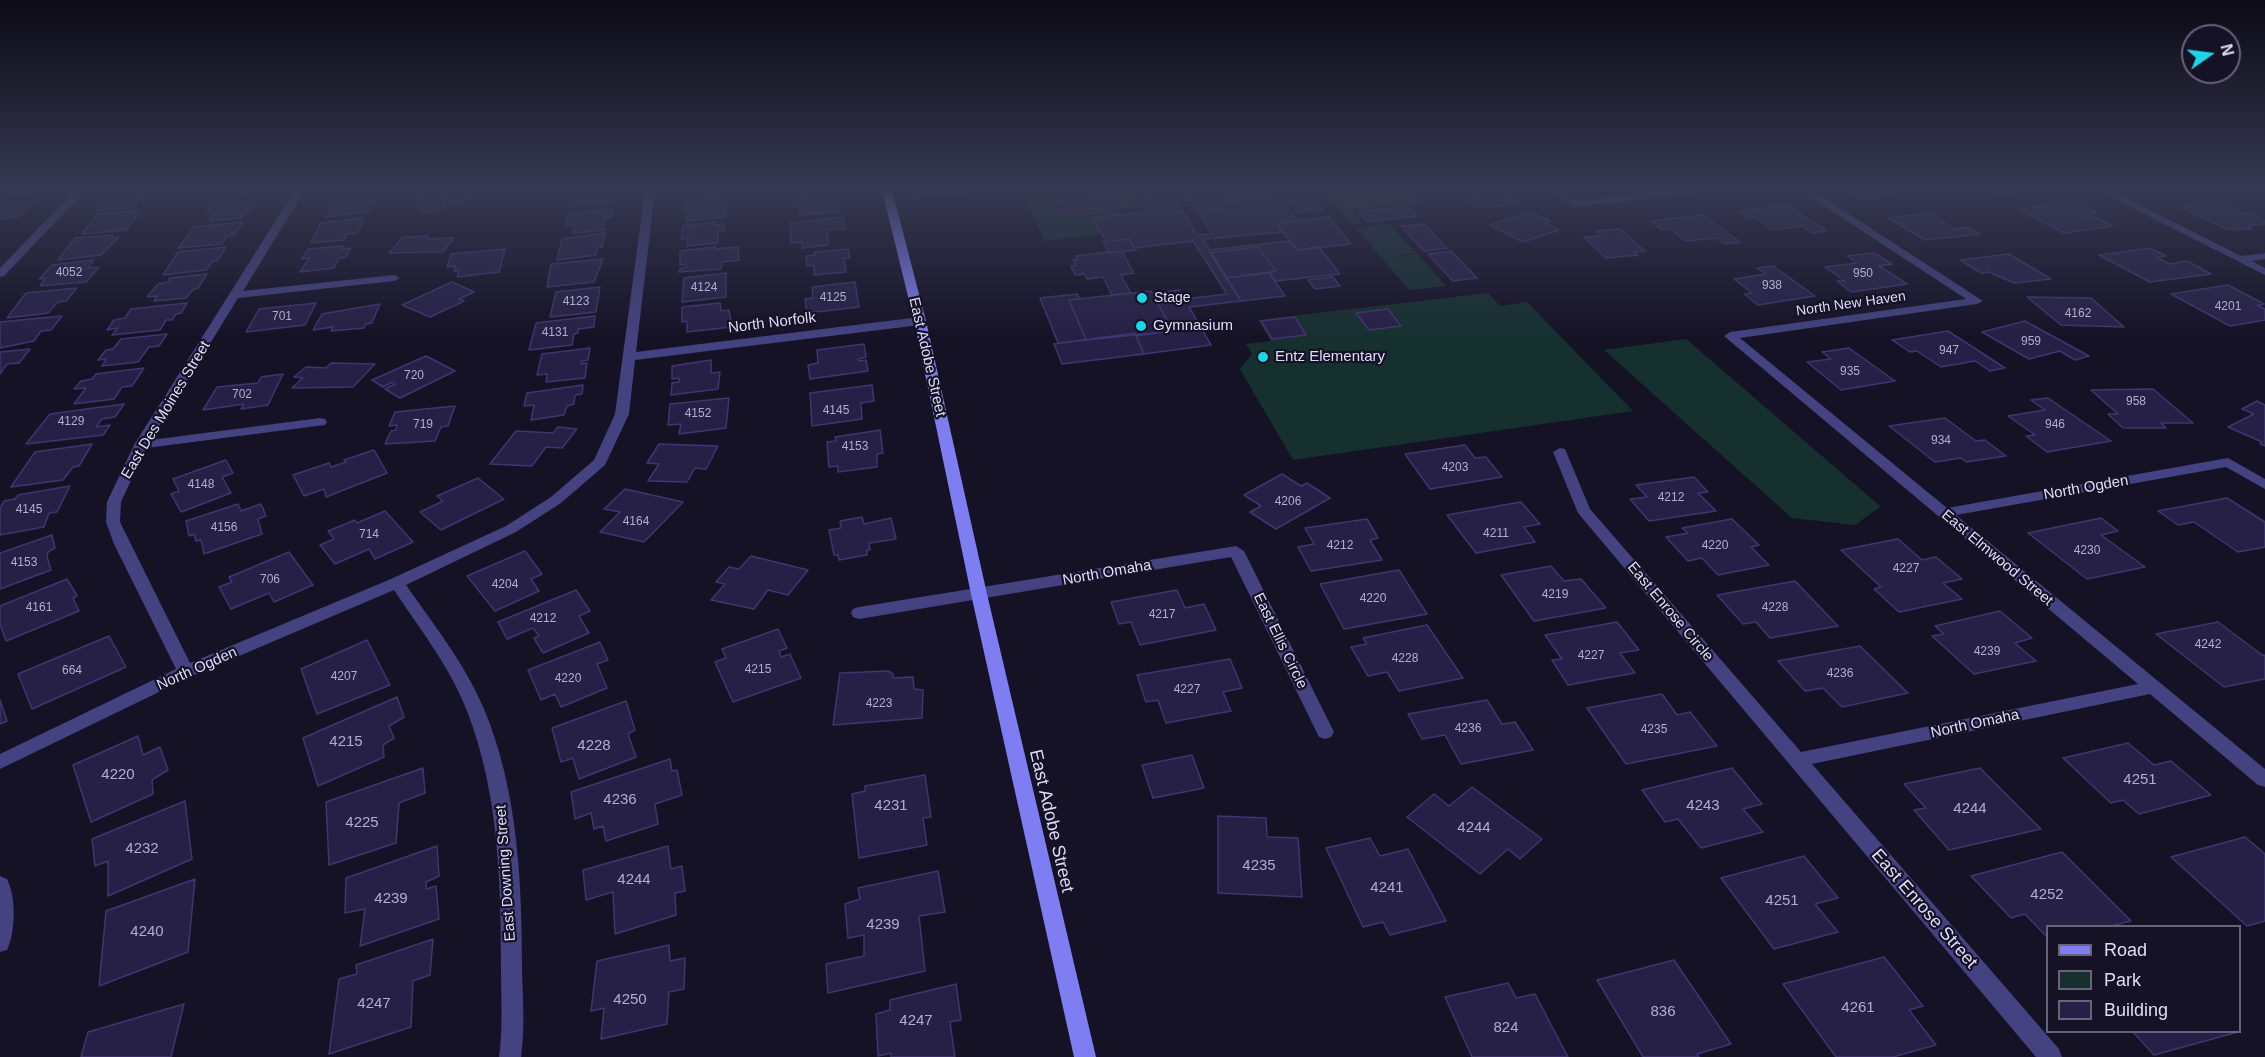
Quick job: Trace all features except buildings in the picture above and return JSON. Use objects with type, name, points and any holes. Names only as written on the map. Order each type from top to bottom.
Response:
[{"type":"street","points":[[0,274],[33,239]]},
{"type":"street","name":"East Des Moines Street","points":[[186,672],[113,522],[114,502],[141,445],[270,239]]},
{"type":"street","points":[[397,584],[511,530],[556,500],[600,462],[622,414],[644,239]]},
{"type":"street","name":"East Adobe Street","points":[[899,239],[920,321],[979,594],[1085,1057]]},
{"type":"street","name":"North New Haven","points":[[1730,336],[1977,301],[1881,239]]},
{"type":"street","points":[[2201,239],[2265,272]]},
{"type":"street","points":[[2240,259],[2265,256]]},
{"type":"street","points":[[237,295],[394,278]]},
{"type":"street","name":"North Norfolk","points":[[628,357],[920,321]]},
{"type":"street","name":"East Elmwood Street","points":[[1730,336],[2265,780]]},
{"type":"street","points":[[141,445],[320,422]]},
{"type":"street","name":"East Enrose Circle","points":[[1560,452],[1583,510],[1797,760]]},
{"type":"street","name":"North Ogden","points":[[1944,513],[2228,462],[2265,485]]},
{"type":"street","name":"North Omaha","points":[[979,594],[1236,551]]},
{"type":"street","name":"East Ellis Circle","points":[[1236,551],[1325,732]]},
{"type":"street","name":"North Ogden","points":[[0,762],[186,672],[397,584]]},
{"type":"street","name":"East Downing Street","points":[[397,584],[441,647],[475,709],[491,757],[502,803],[511,910],[512,1043],[510,1057]]},
{"type":"street","points":[[859,613],[979,594]]},
{"type":"street","name":"North Omaha","points":[[1797,760],[2153,687]]},
{"type":"street","name":"East Enrose Street","points":[[1797,760],[2050,1057]]},
{"type":"street","points":[[0,885],[3,904],[0,943]]},
{"type":"green space","points":[[1366,239],[1403,239],[1416,253],[1384,258],[1417,254],[1446,286],[1409,290]]},
{"type":"green space","points":[[1488,293],[1500,306],[1527,302],[1633,411],[1293,460],[1240,369],[1252,354],[1246,344],[1271,341],[1258,320]]},
{"type":"green space","points":[[1686,339],[1881,506],[1855,525],[1792,518],[1604,350]]},
{"type":"place","name":"Stage","points":[[1142,298]]},
{"type":"place","name":"Gymnasium","points":[[1141,326]]},
{"type":"place","name":"Entz Elementary","points":[[1263,357]]}]
